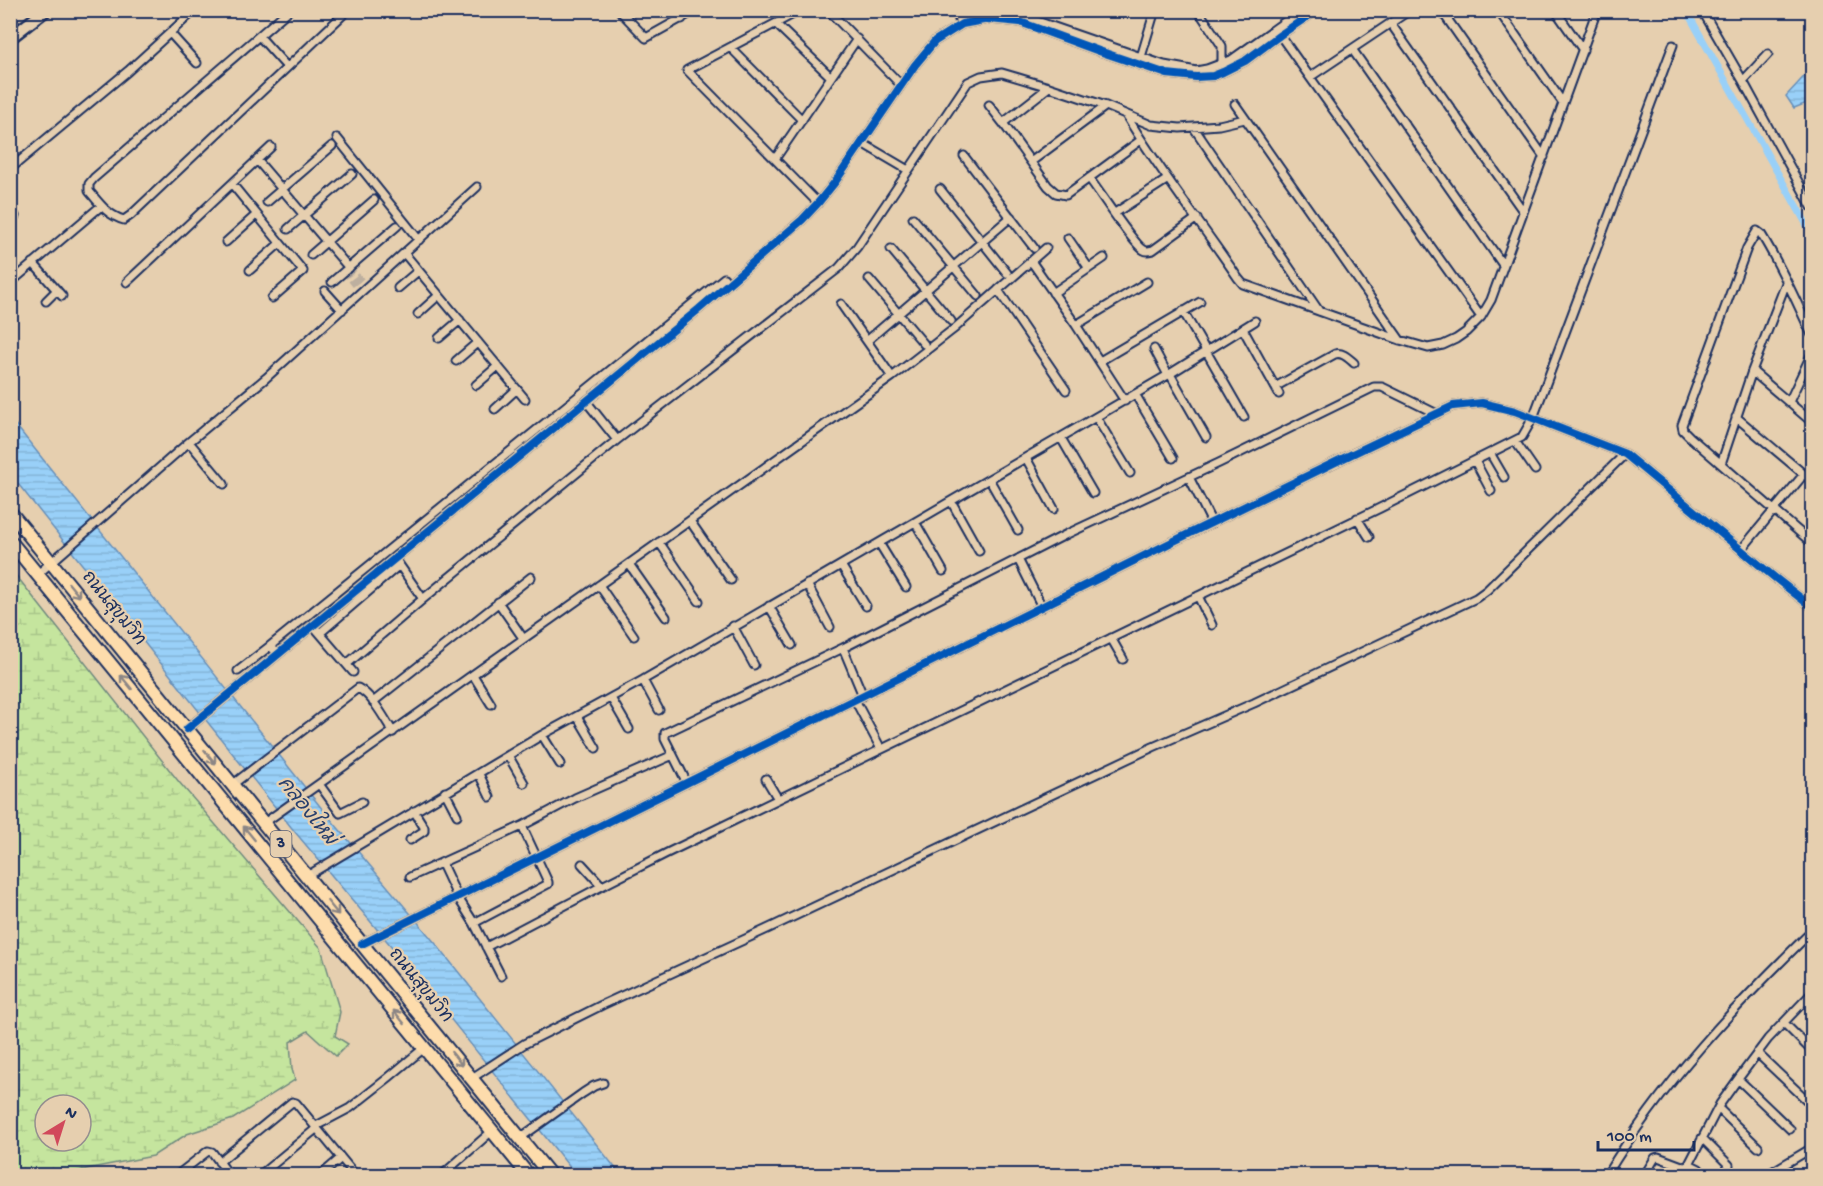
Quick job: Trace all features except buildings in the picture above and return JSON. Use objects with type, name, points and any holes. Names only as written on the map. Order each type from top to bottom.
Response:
[{"type":"highway","name":"ถนนสุขุมวิท","points":[[10,512],[192,725],[232,785],[472,1078],[525,1134],[550,1176]]},
{"type":"highway","name":"ถนนสุขุมวิท","points":[[10,541],[424,1047],[524,1174]]},
{"type":"main road","points":[[10,38],[46,10]]},
{"type":"street","points":[[10,169],[128,71],[195,10]]},
{"type":"street","points":[[289,10],[94,178],[89,184],[89,191],[101,206],[115,217],[124,220],[348,10]]},
{"type":"street","points":[[619,10],[646,38],[696,10]]},
{"type":"street","points":[[674,10],[682,19]]},
{"type":"street","points":[[801,10],[687,70],[818,203]]},
{"type":"street","points":[[828,10],[901,85]]},
{"type":"street","points":[[954,10],[961,22]]},
{"type":"street","points":[[1141,57],[1155,10]]},
{"type":"street","points":[[1198,10],[1222,46],[1222,64]]},
{"type":"street","points":[[320,633],[437,524],[527,449],[588,403],[714,291],[818,203],[864,144],[915,65],[935,41],[961,22],[989,19],[1020,22],[1141,57],[1164,66],[1196,71],[1231,60],[1301,10]]},
{"type":"street","points":[[1100,47],[1167,74],[1213,76],[1245,61],[1282,38],[1317,10]]},
{"type":"street","points":[[1310,77],[1410,10]]},
{"type":"street","points":[[1441,10],[1544,157]]},
{"type":"street","points":[[1498,10],[1563,104]]},
{"type":"street","points":[[1555,10],[1583,50]]},
{"type":"street","points":[[1126,115],[1168,179],[1243,284],[1400,340],[1428,348],[1443,345],[1456,339],[1481,317],[1491,300],[1597,10]]},
{"type":"street","points":[[1702,10],[1812,207]]},
{"type":"street","points":[[776,24],[831,77]]},
{"type":"street","points":[[1391,24],[1523,212]]},
{"type":"street","points":[[1275,28],[1481,317]]},
{"type":"street","points":[[170,33],[197,63]]},
{"type":"street","points":[[260,37],[288,67]]},
{"type":"street","points":[[775,159],[856,39]]},
{"type":"street","points":[[486,947],[602,886],[1515,441],[1525,433],[1533,418],[1673,45]]},
{"type":"street","points":[[731,48],[802,120]]},
{"type":"street","points":[[1352,49],[1503,265]]},
{"type":"street","points":[[1743,81],[1768,54]]},
{"type":"street","points":[[347,664],[617,440],[838,268],[856,247],[968,82],[981,76],[1002,73],[1106,106],[1151,125],[1194,128],[1245,119]]},
{"type":"street","points":[[1003,123],[1049,87]]},
{"type":"street","points":[[1235,104],[1400,340]]},
{"type":"street","points":[[989,105],[1048,186],[1059,195],[1066,195],[1141,140]]},
{"type":"street","points":[[1032,161],[1106,106]]},
{"type":"street","points":[[1194,128],[1318,311]]},
{"type":"street","points":[[337,138],[418,240]]},
{"type":"street","points":[[864,144],[908,170]]},
{"type":"street","points":[[267,202],[332,146]]},
{"type":"street","points":[[127,282],[271,147]]},
{"type":"street","points":[[964,156],[1034,248]]},
{"type":"street","points":[[257,160],[347,269]]},
{"type":"street","points":[[288,229],[352,174]]},
{"type":"street","points":[[1089,178],[1134,240],[1147,252],[1197,218]]},
{"type":"street","points":[[1115,213],[1168,179]]},
{"type":"street","points":[[231,184],[303,271],[272,298]]},
{"type":"street","points":[[38,574],[266,378],[477,187]]},
{"type":"street","points":[[940,189],[1007,273]]},
{"type":"street","points":[[311,255],[374,200]]},
{"type":"street","points":[[10,283],[101,206]]},
{"type":"street","points":[[226,242],[256,215]]},
{"type":"street","points":[[913,218],[978,296]]},
{"type":"street","points":[[868,340],[1011,218]]},
{"type":"street","points":[[332,282],[397,226]]},
{"type":"street","points":[[1812,334],[1780,268],[1764,240],[1758,232],[1755,232],[1747,248],[1682,425],[1683,430],[1812,543]]},
{"type":"street","points":[[1068,238],[1088,267]]},
{"type":"street","points":[[250,270],[280,243]]},
{"type":"street","points":[[264,823],[892,376],[955,328],[1046,248]]},
{"type":"street","points":[[891,249],[951,321]]},
{"type":"street","points":[[404,253],[525,399]]},
{"type":"street","points":[[1053,292],[1104,258]]},
{"type":"street","points":[[1031,261],[1125,401]]},
{"type":"street","points":[[33,263],[60,293],[46,301]]},
{"type":"street","points":[[398,288],[418,271]]},
{"type":"street","points":[[238,671],[432,516],[521,441],[714,291],[724,278]]},
{"type":"street","points":[[869,279],[924,344]]},
{"type":"street","points":[[1076,325],[1147,282]]},
{"type":"street","points":[[1721,464],[1752,371],[1786,283]]},
{"type":"street","points":[[998,290],[1066,390]]},
{"type":"street","points":[[325,291],[342,310]]},
{"type":"street","points":[[418,314],[439,295]]},
{"type":"street","points":[[1100,361],[1200,302]]},
{"type":"street","points":[[841,304],[892,376]]},
{"type":"street","points":[[1183,311],[1244,417]]},
{"type":"street","points":[[439,338],[460,320]]},
{"type":"street","points":[[307,876],[357,848],[414,810],[509,757],[542,735],[643,680],[1125,401],[1255,321]]},
{"type":"street","points":[[1242,329],[1277,391],[1335,354],[1340,353],[1347,356],[1354,363]]},
{"type":"street","points":[[456,361],[478,342]]},
{"type":"street","points":[[1154,349],[1206,437]]},
{"type":"street","points":[[1789,402],[1812,353]]},
{"type":"street","points":[[617,365],[623,371]]},
{"type":"street","points":[[476,385],[498,366]]},
{"type":"street","points":[[1752,371],[1812,422]]},
{"type":"street","points":[[687,783],[665,739],[665,733],[843,648],[1018,559],[1374,387],[1382,387],[1437,414]]},
{"type":"street","points":[[495,409],[517,389]]},
{"type":"street","points":[[1135,394],[1173,458]]},
{"type":"street","points":[[588,403],[617,440]]},
{"type":"street","points":[[362,944],[1350,454],[1453,406],[1482,404],[1533,418],[1625,453],[1812,607]]},
{"type":"street","points":[[1096,417],[1130,473]]},
{"type":"street","points":[[1736,417],[1812,481]]},
{"type":"street","points":[[1061,438],[1093,493]]},
{"type":"street","points":[[521,441],[527,449]]},
{"type":"street","points":[[1515,441],[1535,470]]},
{"type":"street","points":[[189,442],[224,484]]},
{"type":"street","points":[[1490,453],[1504,477]]},
{"type":"street","points":[[472,1078],[524,1044],[602,1005],[1476,598],[1487,590],[1625,453]]},
{"type":"street","points":[[1026,458],[1054,509]]},
{"type":"street","points":[[1475,461],[1491,491]]},
{"type":"street","points":[[1189,477],[1212,523]]},
{"type":"street","points":[[990,479],[1018,530]]},
{"type":"street","points":[[1741,550],[1800,479]]},
{"type":"street","points":[[951,501],[980,551]]},
{"type":"street","points":[[432,516],[437,524]]},
{"type":"street","points":[[1357,518],[1369,537]]},
{"type":"street","points":[[690,521],[731,580]]},
{"type":"street","points":[[915,522],[943,570]]},
{"type":"street","points":[[659,542],[699,601]]},
{"type":"street","points":[[879,543],[906,587]]},
{"type":"street","points":[[1018,559],[1042,607]]},
{"type":"street","points":[[377,560],[383,568]]},
{"type":"street","points":[[397,562],[423,599]]},
{"type":"street","points":[[192,725],[383,568],[397,562]]},
{"type":"street","points":[[629,564],[666,617]]},
{"type":"street","points":[[841,565],[866,606]]},
{"type":"street","points":[[373,702],[531,577]]},
{"type":"street","points":[[807,584],[830,627]]},
{"type":"street","points":[[599,585],[634,636]]},
{"type":"street","points":[[1198,596],[1212,625]]},
{"type":"street","points":[[498,602],[523,638]]},
{"type":"street","points":[[769,606],[792,645]]},
{"type":"street","points":[[314,626],[353,672]]},
{"type":"street","points":[[733,626],[754,665]]},
{"type":"street","points":[[1111,638],[1123,659]]},
{"type":"street","points":[[270,646],[278,654]]},
{"type":"street","points":[[843,648],[863,696]]},
{"type":"street","points":[[473,675],[491,704]]},
{"type":"street","points":[[643,680],[659,710]]},
{"type":"street","points":[[232,785],[358,688],[362,689],[373,702],[393,732]]},
{"type":"street","points":[[611,698],[629,729]]},
{"type":"street","points":[[855,700],[881,749]]},
{"type":"street","points":[[577,716],[596,748]]},
{"type":"street","points":[[542,735],[560,764]]},
{"type":"street","points":[[410,877],[522,826],[575,798],[673,755]]},
{"type":"street","points":[[509,757],[524,783]]},
{"type":"street","points":[[479,774],[490,797]]},
{"type":"street","points":[[766,779],[778,800]]},
{"type":"street","points":[[319,784],[340,813],[362,802]]},
{"type":"street","points":[[445,792],[457,815]]},
{"type":"street","points":[[410,840],[424,831],[414,810]]},
{"type":"street","points":[[474,923],[548,884],[522,826]]},
{"type":"street","points":[[442,864],[501,976]]},
{"type":"street","points":[[582,864],[602,886]]},
{"type":"street","points":[[1605,1176],[1685,1065],[1812,931]]},
{"type":"street","points":[[1690,1170],[1702,1138],[1718,1108],[1757,1053],[1812,993]]},
{"type":"street","points":[[1805,1001],[1812,1009]]},
{"type":"street","points":[[1784,1023],[1812,1051]]},
{"type":"street","points":[[259,1176],[316,1127],[350,1108],[424,1047]]},
{"type":"street","points":[[1757,1053],[1812,1104]]},
{"type":"street","points":[[1738,1079],[1790,1129]]},
{"type":"street","points":[[525,1134],[594,1086],[603,1083]]},
{"type":"street","points":[[219,1162],[292,1102],[297,1103],[356,1176]]},
{"type":"street","points":[[1718,1108],[1758,1147]]},
{"type":"street","points":[[441,1176],[492,1131]]},
{"type":"street","points":[[1702,1138],[1729,1165]]},
{"type":"street","points":[[1765,1176],[1812,1148]]},
{"type":"street","points":[[178,1175],[208,1151],[212,1152],[227,1175]]},
{"type":"street","points":[[1644,1176],[1655,1158],[1658,1157],[1690,1170],[1698,1169],[1703,1176]]},
{"type":"street","points":[[320,1176],[342,1158]]},
{"type":"green space","points":[[11,569],[179,782],[321,948],[340,1012],[335,1036],[348,1044],[336,1056],[308,1031],[290,1042],[295,1080],[233,1119],[187,1134],[153,1156],[64,1175],[11,1175]]},
{"type":"water","points":[[1812,68],[1812,101],[1794,108],[1786,96]]},
{"type":"water","name":"คลองใหม่","points":[[10,418],[323,810],[436,944],[621,1175],[576,1175],[408,966],[295,832],[11,475]]},
{"type":"waterway","points":[[1686,10],[1812,234]]},
{"type":"tunnel","points":[[349,268],[367,287]]},
{"type":"tunnel","points":[[345,271],[361,292]]},
{"type":"cycle path","points":[[187,729],[699,309],[802,220],[835,182],[915,65],[935,41],[962,24],[989,19],[1020,22],[1167,74],[1213,76],[1245,61],[1317,10]]},
{"type":"cycle path","points":[[362,944],[1172,542],[1453,406],[1482,403],[1515,411],[1625,454],[1812,607]]}]
